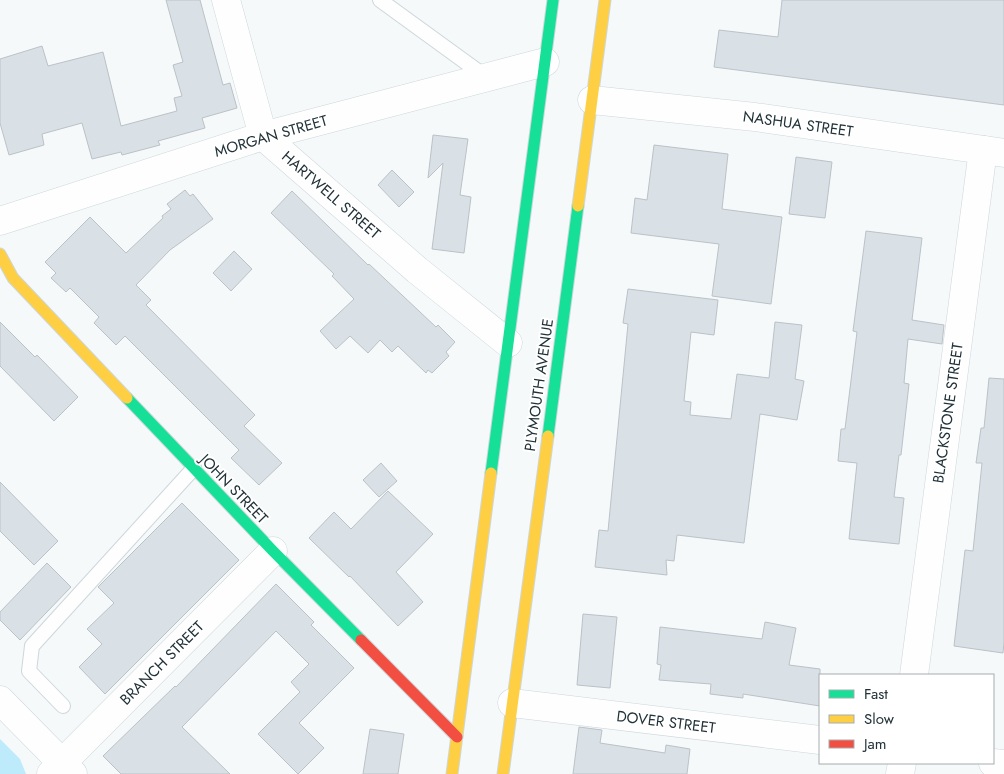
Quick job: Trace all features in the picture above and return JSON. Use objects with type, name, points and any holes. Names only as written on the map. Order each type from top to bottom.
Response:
[{"type":"main road","points":[[452,774],[553,0]]},
{"type":"main road","name":"PLYMOUTH AVENUE","points":[[502,774],[605,0]]},
{"type":"main road","name":"JOHN STREET","points":[[0,254],[13,278],[273,551],[456,737]]},
{"type":"street","points":[[226,0],[263,136]]},
{"type":"street","name":"MORGAN STREET","points":[[0,221],[263,136],[545,62]]},
{"type":"street","name":"NASHUA STREET","points":[[592,100],[755,117],[994,151]]},
{"type":"street","name":"HARTWELL STREET","points":[[263,136],[417,270],[508,343]]},
{"type":"street","name":"BLACKSTONE STREET","points":[[914,674],[994,151]]},
{"type":"street","name":"BRANCH STREET","points":[[62,770],[273,551]]},
{"type":"street","points":[[0,700],[62,770]]},
{"type":"street","name":"DOVER STREET","points":[[512,703],[819,740]]},
{"type":"lane","points":[[380,0],[486,77]]},
{"type":"lane","points":[[63,706],[29,671],[32,646],[194,468]]},
{"type":"shaded area","points":[[0,739],[20,759],[26,774],[0,774]]},
{"type":"building","points":[[166,0],[200,0],[223,85],[230,83],[237,108],[202,118],[205,128],[158,141],[160,145],[122,155],[121,152],[92,159],[82,123],[42,134],[44,145],[9,155],[0,123],[0,59],[42,46],[48,66],[103,52],[121,126],[177,111],[174,98],[182,96],[173,65],[183,62]]},
{"type":"building","points":[[782,0],[1004,0],[1004,105],[714,67],[719,30],[778,37]]},
{"type":"building","points":[[433,135],[468,139],[460,195],[471,197],[464,253],[432,249],[443,163],[428,178]]},
{"type":"building","points":[[654,145],[728,154],[722,209],[782,217],[771,304],[712,296],[719,244],[631,233],[635,198],[647,200]]},
{"type":"building","points":[[796,157],[832,162],[825,218],[789,214]]},
{"type":"building","points":[[392,170],[414,192],[399,207],[378,185]]},
{"type":"building","points":[[185,190],[190,196],[193,194],[213,219],[170,250],[136,285],[151,300],[146,305],[255,415],[244,426],[282,463],[259,485],[231,458],[239,450],[125,336],[116,345],[94,323],[99,317],[70,288],[66,292],[51,278],[56,273],[45,262],[90,217],[126,253],[171,209],[167,204]]},
{"type":"building","points":[[292,191],[368,265],[455,342],[446,352],[449,356],[432,373],[428,370],[426,373],[398,346],[392,352],[380,340],[368,353],[350,336],[336,349],[320,331],[354,299],[332,276],[334,274],[271,213]]},
{"type":"building","points":[[866,231],[922,238],[912,320],[944,325],[942,344],[908,339],[904,383],[909,384],[894,497],[904,498],[899,544],[849,539],[857,463],[838,461],[841,429],[845,429],[857,332],[853,331]]},
{"type":"building","points":[[234,251],[252,269],[231,291],[213,273]]},
{"type":"building","points":[[628,289],[718,300],[714,335],[691,332],[684,401],[691,402],[690,415],[731,419],[737,374],[769,378],[775,322],[802,325],[795,379],[804,381],[797,420],[760,414],[744,543],[677,535],[674,561],[666,560],[667,575],[595,567],[599,530],[608,531],[628,324],[623,323]]},
{"type":"building","points":[[0,322],[35,357],[37,355],[78,397],[54,421],[0,366]]},
{"type":"building","points":[[989,378],[1004,379],[1003,653],[954,646],[965,550],[973,551],[982,463],[976,463],[981,428],[984,428]]},
{"type":"building","points":[[381,463],[397,481],[379,497],[363,480]]},
{"type":"building","points":[[0,482],[58,541],[34,565],[0,531]]},
{"type":"building","points":[[388,491],[433,534],[396,572],[423,602],[398,626],[350,576],[309,538],[334,512],[351,529]]},
{"type":"building","points":[[182,503],[239,560],[105,694],[79,667],[102,644],[87,629],[114,603],[98,587]]},
{"type":"building","points":[[47,563],[71,587],[20,640],[0,620],[0,612]]},
{"type":"building","points":[[276,584],[314,622],[311,625],[354,668],[299,723],[324,748],[298,774],[258,734],[300,692],[291,682],[309,664],[276,631],[182,727],[230,774],[121,774],[103,756],[176,687]]},
{"type":"building","points":[[583,614],[617,617],[610,688],[577,685]]},
{"type":"building","points":[[765,622],[796,628],[789,665],[820,669],[819,706],[743,694],[743,698],[710,694],[711,684],[659,680],[661,665],[657,664],[660,627],[762,639]]},
{"type":"building","points":[[579,727],[602,730],[600,743],[665,753],[666,745],[690,749],[687,774],[573,774]]},
{"type":"building","points":[[370,729],[404,734],[398,774],[363,774]]},
{"type":"traffic: fast","points":[[491,473],[553,0]]},
{"type":"traffic: fast","points":[[548,436],[578,206]]},
{"type":"traffic: fast","points":[[127,398],[361,640]]},
{"type":"traffic: slow","points":[[578,206],[605,0]]},
{"type":"traffic: slow","points":[[0,254],[13,278],[127,398]]},
{"type":"traffic: slow","points":[[503,774],[548,436]]},
{"type":"traffic: slow","points":[[452,774],[491,473]]},
{"type":"traffic: jam","points":[[361,640],[457,737]]}]
